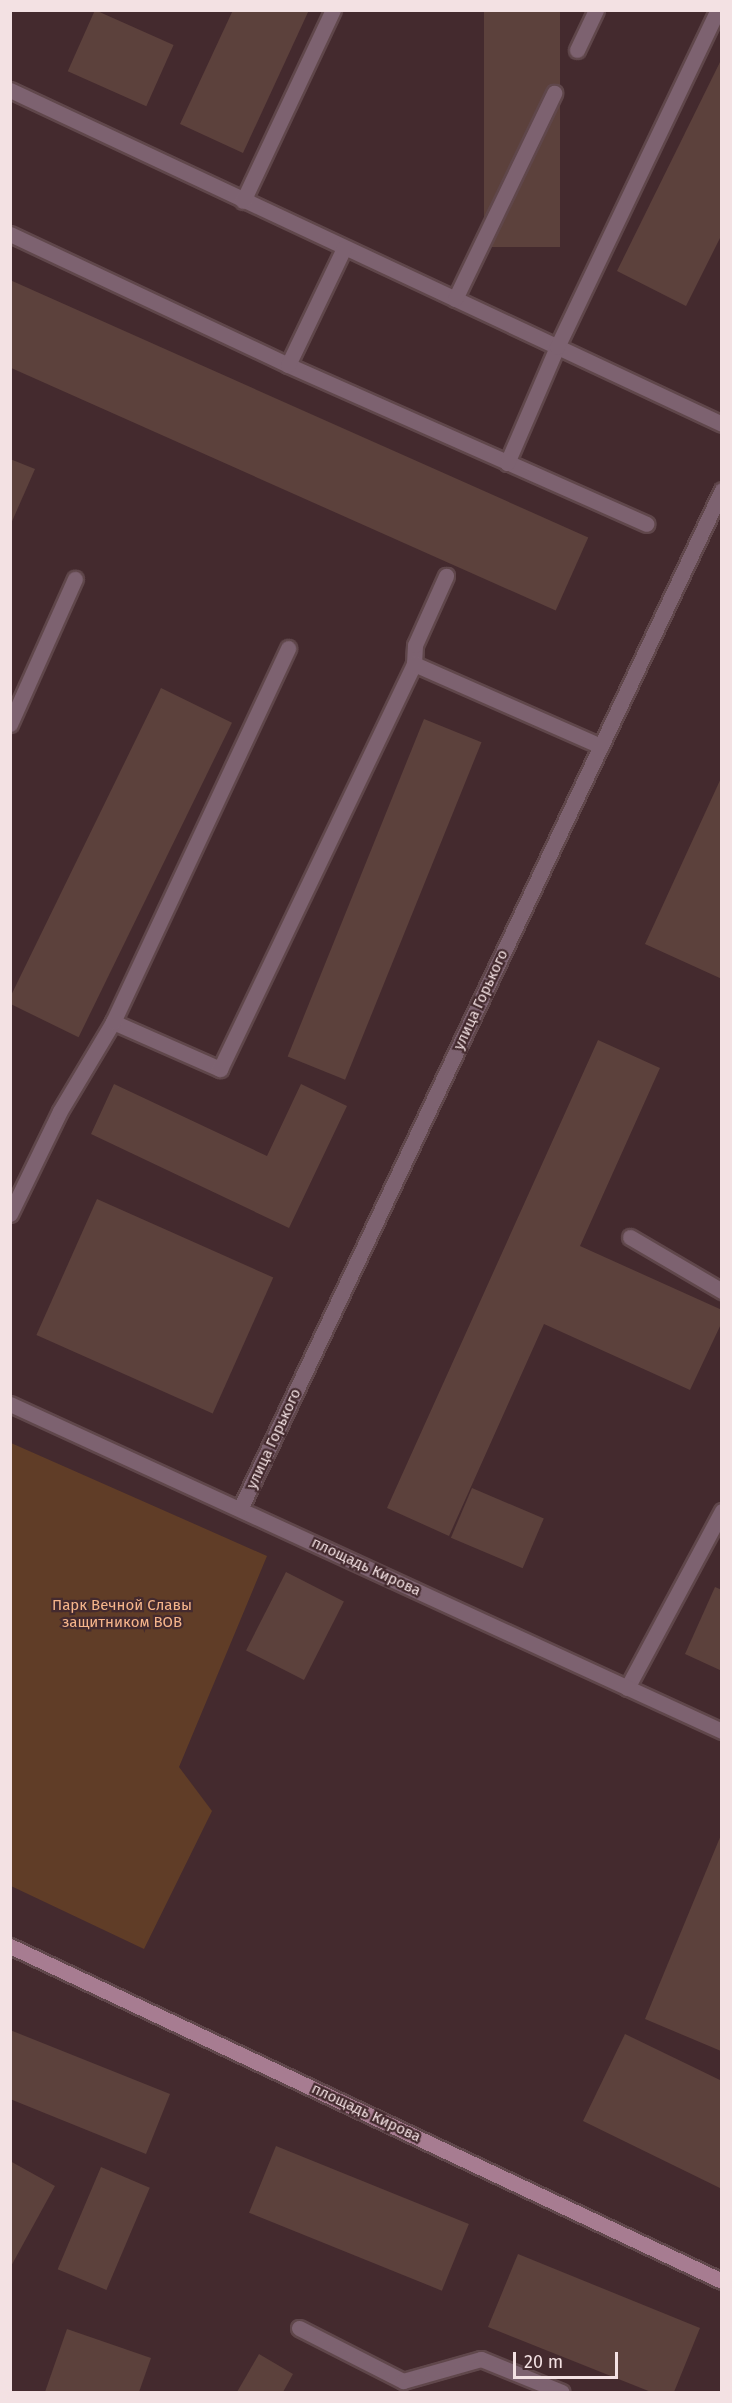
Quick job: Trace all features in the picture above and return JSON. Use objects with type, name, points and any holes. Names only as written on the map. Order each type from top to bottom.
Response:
[{"type":"main road","name":"площадь Кирова","points":[[10,1946],[722,2281]]},
{"type":"street","points":[[243,201],[333,10]]},
{"type":"street","points":[[577,50],[596,10]]},
{"type":"street","points":[[507,463],[557,347],[718,10]]},
{"type":"street","points":[[10,90],[243,201],[722,423]]},
{"type":"street","points":[[454,299],[554,93]]},
{"type":"street","points":[[10,234],[288,365],[646,524]]},
{"type":"street","points":[[288,365],[344,248]]},
{"type":"street","name":"улица Горького","points":[[240,1509],[722,490]]},
{"type":"street","points":[[113,1022],[220,1070],[414,664],[415,645],[446,576]]},
{"type":"street","points":[[10,724],[75,579]]},
{"type":"street","points":[[12,1205],[60,1111],[113,1022],[288,648]]},
{"type":"street","points":[[414,664],[601,746]]},
{"type":"street","points":[[630,1237],[722,1291]]},
{"type":"street","name":"площадь Кирова","points":[[10,1404],[722,1731]]},
{"type":"street","points":[[627,1688],[722,1511]]},
{"type":"street","points":[[298,2328],[403,2381],[481,2360],[562,2392]]},
{"type":"green space","name":"Парк Вечной Славы защитником ВОВ","points":[[11,1443],[267,1556],[179,1767],[212,1811],[144,1949],[11,1886]]},
{"type":"building","points":[[95,10],[174,45],[146,106],[68,71]]},
{"type":"building","points":[[233,10],[309,10],[243,153],[180,124]]},
{"type":"building","points":[[484,10],[560,10],[560,247],[484,247]]},
{"type":"building","points":[[722,58],[722,234],[686,306],[617,271]]},
{"type":"building","points":[[10,280],[588,537],[556,611],[10,368]]},
{"type":"building","points":[[10,459],[35,469],[10,526]]},
{"type":"building","points":[[161,688],[232,723],[79,1037],[10,1004],[10,998]]},
{"type":"building","points":[[424,719],[481,742],[345,1080],[288,1056]]},
{"type":"building","points":[[722,776],[722,979],[645,944]]},
{"type":"building","points":[[598,1040],[660,1068],[580,1246],[722,1310],[722,1322],[690,1390],[544,1324],[449,1536],[387,1508]]},
{"type":"building","points":[[114,1084],[267,1156],[301,1084],[347,1106],[289,1228],[91,1134]]},
{"type":"building","points":[[97,1199],[273,1278],[213,1414],[36,1335]]},
{"type":"building","points":[[472,1488],[544,1518],[523,1568],[451,1538]]},
{"type":"building","points":[[286,1572],[344,1602],[304,1680],[246,1650]]},
{"type":"building","points":[[715,1587],[722,1590],[722,1671],[685,1654]]},
{"type":"building","points":[[721,1835],[722,2049],[721,2051],[645,2019]]},
{"type":"building","points":[[10,2030],[170,2094],[146,2154],[10,2099]]},
{"type":"building","points":[[625,2034],[722,2081],[722,2189],[583,2121]]},
{"type":"building","points":[[276,2146],[469,2224],[442,2291],[249,2213]]},
{"type":"building","points":[[10,2161],[55,2186],[10,2268]]},
{"type":"building","points":[[101,2167],[150,2188],[106,2290],[58,2269]]},
{"type":"building","points":[[518,2254],[700,2328],[674,2392],[651,2392],[488,2327]]},
{"type":"building","points":[[67,2329],[151,2358],[139,2392],[45,2392]]},
{"type":"building","points":[[259,2354],[293,2374],[283,2392],[237,2392]]}]
